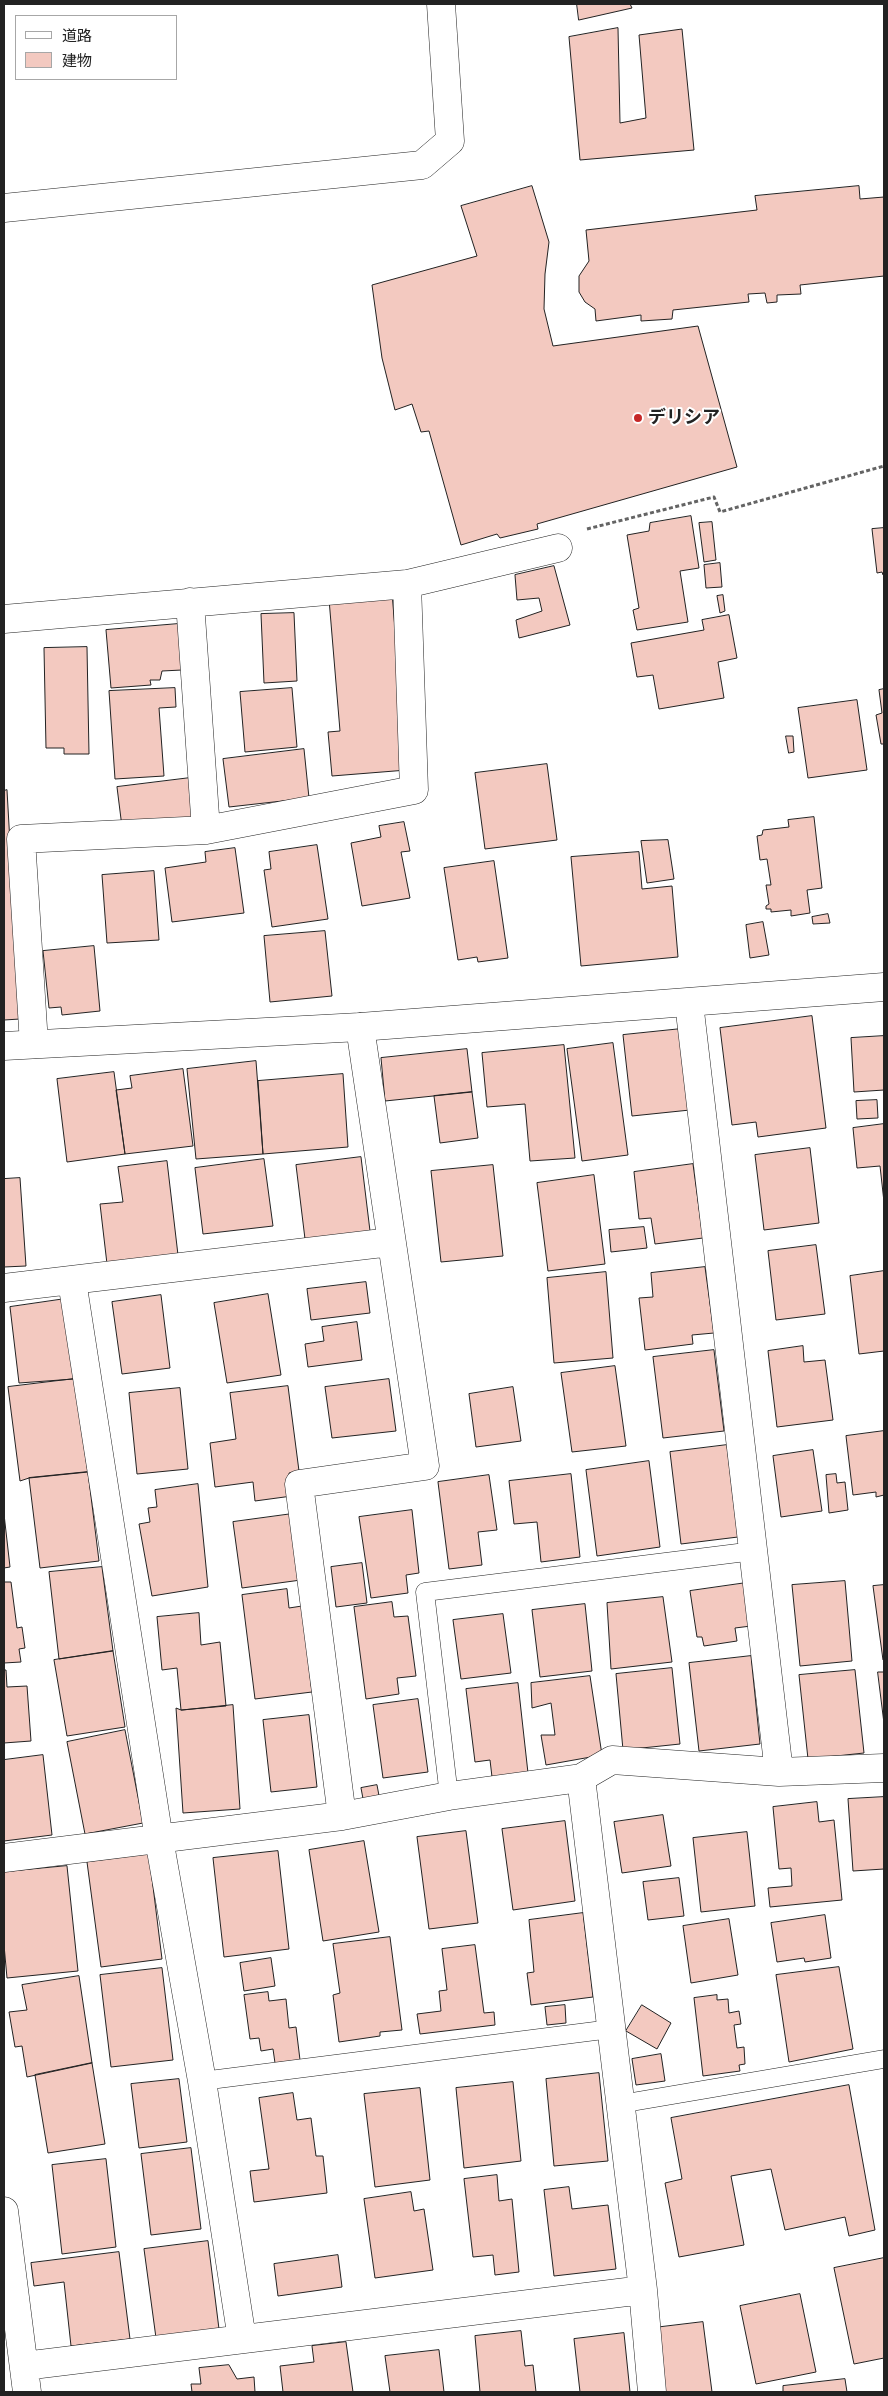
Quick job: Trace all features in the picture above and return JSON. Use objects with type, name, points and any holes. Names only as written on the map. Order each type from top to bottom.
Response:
[{"type":"street","points":[[4,208],[422,165],[450,141],[441,4]]},
{"type":"street","points":[[4,618],[407,584],[558,548]]},
{"type":"street","points":[[34,1044],[21,839],[206,830],[414,790],[407,584]]},
{"type":"street","points":[[190,602],[206,830]]},
{"type":"street","points":[[4,1046],[360,1027],[884,987]]},
{"type":"street","points":[[689,1003],[779,1772]]},
{"type":"street","points":[[342,1816],[299,1484],[425,1466],[360,1027]]},
{"type":"street","points":[[4,1288],[391,1242]]},
{"type":"street","points":[[72,1281],[159,1839],[202,2081],[242,2339]]},
{"type":"street","points":[[4,1858],[342,1816],[449,1796],[581,1778],[612,1760],[779,1772],[884,1768]]},
{"type":"street","points":[[581,1778],[643,2290],[652,2392]]},
{"type":"street","points":[[4,2211],[27,2392]]},
{"type":"street","points":[[24,2366],[643,2290]]},
{"type":"lane","points":[[449,1796],[425,1592],[754,1551]]},
{"type":"lane","points":[[202,2081],[611,2029]]},
{"type":"lane","points":[[620,2104],[884,2059]]},
{"type":"path","points":[[558,548],[574,533],[714,497],[720,512],[884,466]]},
{"type":"building","points":[[577,4],[630,4],[632,8],[579,20]]},
{"type":"building","points":[[618,28],[620,123],[646,118],[639,35],[682,29],[694,150],[580,160],[569,37]]},
{"type":"building","points":[[532,186],[549,242],[545,274],[544,309],[553,346],[698,326],[737,467],[537,524],[538,529],[500,538],[497,534],[461,545],[429,431],[421,432],[412,404],[395,410],[382,358],[372,285],[477,256],[461,206]]},
{"type":"building","points":[[859,186],[860,199],[884,197],[884,276],[800,285],[801,294],[777,295],[777,302],[767,303],[765,293],[748,294],[749,302],[673,310],[672,319],[641,321],[641,315],[596,321],[595,309],[585,302],[579,292],[579,276],[589,261],[586,230],[757,210],[755,196]]},
{"type":"building","points":[[691,516],[699,568],[680,571],[688,622],[637,630],[633,610],[639,608],[627,535],[649,531],[650,523]]},
{"type":"building","points":[[712,522],[716,560],[704,562],[699,523]]},
{"type":"building","points":[[884,528],[883,575],[882,572],[877,573],[872,529]]},
{"type":"building","points":[[720,563],[722,587],[706,588],[704,565]]},
{"type":"building","points":[[554,566],[570,625],[519,638],[516,620],[542,611],[539,598],[517,600],[515,575]]},
{"type":"building","points":[[392,593],[407,770],[332,776],[328,732],[340,731],[329,599]]},
{"type":"building","points":[[723,595],[725,611],[720,613],[717,596]]},
{"type":"building","points":[[294,613],[297,681],[264,683],[261,614]]},
{"type":"building","points":[[729,615],[737,658],[718,662],[724,698],[659,709],[653,675],[637,677],[631,643],[704,630],[702,620]]},
{"type":"building","points":[[178,624],[182,670],[162,671],[160,680],[150,680],[151,685],[111,688],[106,630]]},
{"type":"building","points":[[87,647],[89,754],[64,754],[64,748],[46,748],[44,648]]},
{"type":"building","points":[[175,688],[176,707],[159,708],[164,776],[115,779],[109,691]]},
{"type":"building","points":[[292,688],[297,747],[245,752],[240,692]]},
{"type":"building","points":[[884,689],[884,744],[881,744],[876,715],[882,713],[879,690]]},
{"type":"building","points":[[857,700],[867,770],[808,778],[798,708]]},
{"type":"building","points":[[786,736],[793,736],[794,752],[789,753]]},
{"type":"building","points":[[304,749],[309,798],[229,807],[223,759]]},
{"type":"building","points":[[547,764],[557,840],[485,849],[475,773]]},
{"type":"building","points":[[190,778],[195,819],[122,827],[117,787]]},
{"type":"building","points":[[7,790],[20,1019],[4,1020],[4,791]]},
{"type":"building","points":[[814,817],[822,888],[807,890],[810,913],[791,916],[791,910],[771,912],[771,909],[766,909],[766,906],[769,904],[766,885],[771,885],[767,859],[760,860],[757,836],[762,835],[763,830],[789,827],[788,820]]},
{"type":"building","points":[[404,822],[410,851],[401,852],[410,898],[362,906],[351,843],[381,837],[379,826]]},
{"type":"building","points":[[668,840],[674,879],[647,883],[641,841]]},
{"type":"building","points":[[317,845],[328,919],[272,927],[264,870],[271,869],[269,852]]},
{"type":"building","points":[[235,848],[244,913],[172,922],[165,868],[206,862],[205,852]]},
{"type":"building","points":[[639,852],[642,889],[672,886],[678,957],[581,966],[571,857]]},
{"type":"building","points":[[494,861],[508,958],[478,962],[477,957],[458,960],[444,868]]},
{"type":"building","points":[[154,871],[159,940],[107,943],[102,875]]},
{"type":"building","points":[[828,914],[830,923],[813,924],[812,917]]},
{"type":"building","points":[[763,922],[769,955],[750,958],[746,925]]},
{"type":"building","points":[[325,931],[332,996],[270,1002],[264,936]]},
{"type":"building","points":[[94,946],[100,1011],[62,1015],[61,1007],[49,1008],[43,951]]},
{"type":"building","points":[[812,1016],[826,1128],[758,1137],[756,1122],[732,1125],[720,1028]]},
{"type":"building","points":[[681,1029],[690,1110],[632,1116],[623,1035]]},
{"type":"building","points":[[884,1036],[884,1090],[854,1092],[851,1038]]},
{"type":"building","points":[[613,1043],[628,1155],[582,1161],[567,1049]]},
{"type":"building","points":[[564,1045],[575,1158],[530,1161],[525,1104],[487,1107],[482,1053]]},
{"type":"building","points":[[467,1049],[472,1092],[385,1101],[381,1058]]},
{"type":"building","points":[[256,1061],[263,1154],[196,1159],[187,1069]]},
{"type":"building","points":[[183,1069],[193,1146],[125,1154],[116,1090],[132,1088],[130,1076]]},
{"type":"building","points":[[114,1072],[125,1154],[67,1162],[57,1079]]},
{"type":"building","points":[[343,1074],[348,1147],[263,1154],[258,1081]]},
{"type":"building","points":[[472,1092],[478,1138],[440,1143],[434,1096]]},
{"type":"building","points":[[877,1100],[878,1118],[857,1119],[856,1101]]},
{"type":"building","points":[[884,1124],[884,1202],[880,1166],[857,1168],[853,1128]]},
{"type":"building","points":[[810,1148],[819,1223],[764,1230],[755,1155]]},
{"type":"building","points":[[361,1157],[370,1231],[305,1239],[296,1165]]},
{"type":"building","points":[[264,1159],[273,1226],[203,1234],[195,1168]]},
{"type":"building","points":[[167,1161],[178,1255],[107,1264],[100,1204],[123,1202],[118,1167]]},
{"type":"building","points":[[693,1164],[703,1238],[655,1244],[651,1218],[639,1219],[634,1172]]},
{"type":"building","points":[[493,1165],[503,1256],[441,1262],[431,1171]]},
{"type":"building","points":[[594,1175],[605,1264],[548,1271],[537,1183]]},
{"type":"building","points":[[20,1178],[26,1266],[4,1267],[4,1179]]},
{"type":"building","points":[[644,1227],[647,1248],[611,1252],[609,1230]]},
{"type":"building","points":[[816,1245],[825,1314],[776,1320],[768,1251]]},
{"type":"building","points":[[705,1267],[714,1333],[692,1335],[693,1344],[645,1350],[639,1298],[653,1297],[651,1273]]},
{"type":"building","points":[[884,1271],[884,1351],[859,1354],[850,1276]]},
{"type":"building","points":[[606,1272],[613,1358],[554,1363],[547,1278]]},
{"type":"building","points":[[366,1282],[370,1313],[311,1320],[307,1289]]},
{"type":"building","points":[[268,1294],[281,1375],[227,1383],[214,1303]]},
{"type":"building","points":[[161,1295],[170,1368],[122,1374],[112,1302]]},
{"type":"building","points":[[65,1299],[74,1379],[19,1383],[10,1307]]},
{"type":"building","points":[[357,1322],[362,1360],[308,1367],[305,1344],[324,1341],[322,1327]]},
{"type":"building","points":[[803,1346],[804,1362],[825,1360],[833,1420],[777,1427],[768,1351]]},
{"type":"building","points":[[714,1350],[724,1431],[663,1438],[653,1357]]},
{"type":"building","points":[[615,1366],[626,1446],[572,1452],[561,1373]]},
{"type":"building","points":[[74,1379],[88,1472],[29,1478],[20,1481],[8,1387]]},
{"type":"building","points":[[389,1379],[396,1431],[332,1438],[325,1387]]},
{"type":"building","points":[[288,1386],[299,1471],[289,1473],[292,1496],[255,1501],[253,1482],[215,1487],[210,1443],[236,1439],[230,1393]]},
{"type":"building","points":[[513,1387],[521,1441],[476,1447],[469,1394]]},
{"type":"building","points":[[180,1388],[188,1469],[137,1474],[129,1393]]},
{"type":"building","points":[[884,1431],[884,1495],[876,1497],[876,1492],[853,1495],[846,1436]]},
{"type":"building","points":[[727,1445],[738,1537],[681,1544],[670,1452]]},
{"type":"building","points":[[813,1450],[822,1511],[781,1517],[773,1456]]},
{"type":"building","points":[[649,1461],[660,1547],[597,1556],[586,1470]]},
{"type":"building","points":[[88,1472],[99,1561],[40,1568],[29,1478]]},
{"type":"building","points":[[571,1474],[580,1557],[541,1562],[537,1522],[514,1524],[509,1481]]},
{"type":"building","points":[[836,1474],[837,1483],[845,1482],[848,1510],[829,1513],[826,1475]]},
{"type":"building","points":[[489,1475],[497,1530],[478,1532],[482,1565],[449,1569],[438,1482]]},
{"type":"building","points":[[198,1484],[208,1587],[152,1596],[139,1524],[150,1522],[148,1508],[157,1507],[155,1490]]},
{"type":"building","points":[[412,1510],[419,1573],[406,1575],[408,1593],[371,1598],[359,1517]]},
{"type":"building","points":[[4,1514],[10,1567],[4,1568]]},
{"type":"building","points":[[292,1514],[301,1580],[242,1588],[233,1522]]},
{"type":"building","points":[[362,1563],[367,1603],[336,1607],[331,1567]]},
{"type":"building","points":[[102,1567],[113,1651],[59,1659],[49,1572]]},
{"type":"building","points":[[845,1581],[852,1661],[800,1666],[792,1585]]},
{"type":"building","points":[[4,1582],[11,1582],[17,1628],[22,1627],[25,1648],[19,1649],[21,1662],[4,1663]]},
{"type":"building","points":[[746,1583],[751,1626],[735,1628],[737,1641],[704,1646],[702,1637],[697,1637],[690,1591]]},
{"type":"building","points":[[884,1585],[884,1659],[883,1660],[873,1586]]},
{"type":"building","points":[[287,1589],[289,1608],[302,1606],[312,1692],[255,1699],[242,1595]]},
{"type":"building","points":[[663,1597],[672,1662],[611,1669],[607,1603]]},
{"type":"building","points":[[392,1602],[394,1617],[408,1616],[416,1676],[397,1678],[399,1694],[366,1699],[354,1607]]},
{"type":"building","points":[[585,1604],[592,1671],[540,1677],[532,1610]]},
{"type":"building","points":[[199,1613],[201,1645],[220,1642],[226,1706],[181,1710],[177,1668],[162,1670],[157,1617]]},
{"type":"building","points":[[503,1614],[511,1673],[461,1679],[453,1620]]},
{"type":"building","points":[[113,1651],[125,1727],[67,1736],[54,1660]]},
{"type":"building","points":[[751,1656],[760,1744],[699,1751],[689,1663]]},
{"type":"building","points":[[672,1668],[680,1744],[623,1750],[616,1674]]},
{"type":"building","points":[[4,1670],[6,1670],[7,1687],[27,1686],[31,1741],[4,1743]]},
{"type":"building","points":[[855,1670],[864,1753],[808,1759],[799,1675]]},
{"type":"building","points":[[878,1672],[884,1672],[884,1723]]},
{"type":"building","points":[[590,1676],[602,1755],[546,1765],[541,1735],[555,1735],[551,1703],[532,1708],[531,1683]]},
{"type":"building","points":[[518,1683],[528,1773],[492,1777],[490,1760],[475,1762],[466,1689]]},
{"type":"building","points":[[418,1699],[428,1772],[383,1778],[373,1705]]},
{"type":"building","points":[[233,1705],[240,1809],[183,1813],[176,1708],[181,1710]]},
{"type":"building","points":[[309,1715],[317,1787],[271,1792],[263,1720]]},
{"type":"building","points":[[125,1730],[143,1823],[85,1834],[67,1742]]},
{"type":"building","points":[[43,1755],[52,1835],[4,1841],[4,1760]]},
{"type":"building","points":[[377,1785],[380,1801],[364,1804],[361,1788]]},
{"type":"building","points":[[884,1797],[884,1869],[853,1871],[848,1799]]},
{"type":"building","points":[[817,1802],[819,1822],[834,1820],[842,1900],[770,1907],[768,1888],[792,1886],[791,1868],[779,1869],[773,1807]]},
{"type":"building","points":[[663,1815],[671,1866],[622,1873],[614,1822]]},
{"type":"building","points":[[565,1821],[575,1901],[513,1910],[502,1829]]},
{"type":"building","points":[[466,1831],[478,1923],[429,1929],[417,1837]]},
{"type":"building","points":[[747,1832],[755,1906],[701,1912],[693,1838]]},
{"type":"building","points":[[364,1841],[379,1932],[323,1941],[309,1850]]},
{"type":"building","points":[[278,1851],[289,1949],[224,1957],[213,1858]]},
{"type":"building","points":[[149,1854],[162,1959],[101,1967],[87,1862]]},
{"type":"building","points":[[67,1866],[78,1971],[7,1978],[4,1945],[4,1872]]},
{"type":"building","points":[[679,1878],[684,1916],[648,1920],[643,1882]]},
{"type":"building","points":[[583,1913],[593,1997],[531,2005],[527,1973],[534,1972],[529,1920]]},
{"type":"building","points":[[825,1915],[831,1958],[805,1962],[804,1958],[777,1962],[771,1923]]},
{"type":"building","points":[[729,1919],[738,1975],[691,1983],[683,1926]]},
{"type":"building","points":[[390,1937],[402,2030],[380,2032],[380,2036],[339,2042],[333,1995],[340,1993],[333,1944]]},
{"type":"building","points":[[475,1945],[484,2013],[494,2012],[495,2025],[420,2034],[417,2014],[441,2011],[439,1991],[447,1990],[442,1949]]},
{"type":"building","points":[[271,1958],[275,1986],[244,1991],[240,1963]]},
{"type":"building","points":[[839,1967],[853,2049],[789,2062],[776,1975]]},
{"type":"building","points":[[162,1968],[173,2060],[111,2067],[100,1975]]},
{"type":"building","points":[[79,1976],[92,2063],[27,2077],[22,2046],[15,2047],[9,2012],[27,2010],[22,1985]]},
{"type":"building","points":[[268,1992],[269,2001],[286,1999],[289,2028],[296,2027],[300,2060],[275,2063],[273,2049],[261,2051],[259,2038],[250,2039],[244,1995]]},
{"type":"building","points":[[717,1995],[717,2000],[728,1999],[729,2013],[739,2011],[741,2024],[734,2025],[737,2048],[744,2047],[745,2064],[739,2065],[740,2071],[703,2076],[694,1998]]},
{"type":"building","points":[[565,2005],[566,2023],[547,2025],[545,2007]]},
{"type":"building","points":[[642,2005],[671,2023],[657,2049],[626,2031]]},
{"type":"building","points":[[661,2054],[665,2081],[636,2085],[632,2059]]},
{"type":"building","points":[[92,2063],[105,2144],[48,2153],[35,2075]]},
{"type":"building","points":[[599,2073],[608,2161],[554,2166],[546,2079]]},
{"type":"building","points":[[179,2079],[187,2142],[139,2148],[131,2084]]},
{"type":"building","points":[[513,2082],[521,2161],[464,2168],[456,2088]]},
{"type":"building","points":[[849,2085],[875,2230],[849,2236],[845,2217],[785,2230],[771,2169],[731,2176],[744,2245],[679,2257],[665,2183],[682,2179],[671,2118]]},
{"type":"building","points":[[420,2088],[430,2180],[375,2187],[364,2094]]},
{"type":"building","points":[[293,2093],[297,2120],[311,2118],[316,2156],[323,2156],[327,2193],[254,2202],[250,2171],[269,2169],[259,2098]]},
{"type":"building","points":[[191,2148],[201,2229],[151,2235],[141,2154]]},
{"type":"building","points":[[106,2159],[116,2247],[62,2254],[52,2165]]},
{"type":"building","points":[[497,2175],[499,2201],[512,2199],[519,2272],[495,2275],[493,2255],[473,2257],[464,2179]]},
{"type":"building","points":[[569,2187],[572,2209],[608,2205],[616,2269],[554,2276],[544,2190]]},
{"type":"building","points":[[411,2192],[414,2211],[424,2209],[433,2270],[375,2278],[364,2199]]},
{"type":"building","points":[[208,2241],[219,2329],[156,2338],[144,2249]]},
{"type":"building","points":[[119,2252],[130,2339],[71,2346],[64,2282],[34,2286],[31,2263]]},
{"type":"building","points":[[338,2255],[342,2287],[278,2296],[274,2264]]},
{"type":"building","points":[[884,2258],[884,2358],[854,2364],[834,2268]]},
{"type":"building","points":[[800,2294],[816,2372],[756,2384],[740,2306]]},
{"type":"building","points":[[703,2322],[712,2392],[661,2392],[653,2328]]},
{"type":"building","points":[[521,2331],[525,2366],[533,2365],[536,2392],[480,2392],[475,2336]]},
{"type":"building","points":[[624,2333],[630,2392],[580,2392],[574,2339]]},
{"type":"building","points":[[346,2342],[353,2392],[283,2392],[280,2366],[314,2362],[312,2346]]},
{"type":"building","points":[[439,2350],[444,2392],[390,2392],[385,2356]]},
{"type":"building","points":[[229,2365],[237,2379],[254,2377],[255,2392],[192,2392],[191,2384],[201,2384],[199,2368]]},
{"type":"building","points":[[845,2379],[847,2392],[783,2392],[783,2386]]},
{"type":"place","name":"デリシア","points":[[638,418]]}]
